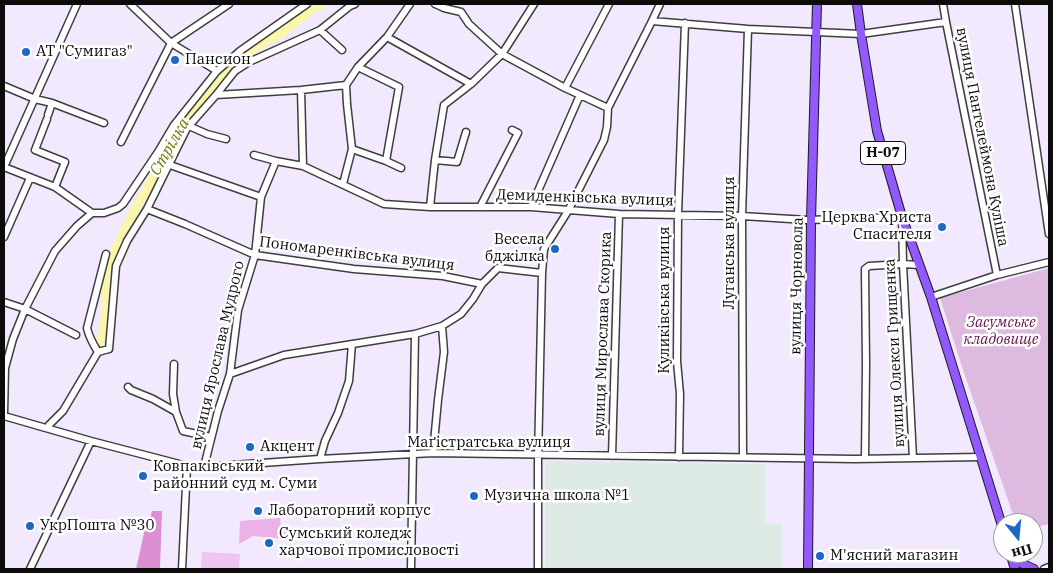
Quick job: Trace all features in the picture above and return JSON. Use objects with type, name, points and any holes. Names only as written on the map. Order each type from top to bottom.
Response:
[{"type":"main road","name":"вулиця Чорновола","points":[[808,569],[816,4]]},
{"type":"main road","name":"Н-07","points":[[858,4],[876,131],[902,217],[931,297],[998,513]]},
{"type":"street","points":[[77,4],[4,167],[55,187],[92,213],[104,213],[123,204],[174,125],[218,72],[240,51],[307,4]]},
{"type":"street","points":[[130,4],[171,43],[218,72]]},
{"type":"street","points":[[121,142],[171,43],[229,4]]},
{"type":"street","points":[[48,428],[63,411],[98,352],[109,349],[116,266],[189,126],[235,71],[249,62],[320,30],[355,4]]},
{"type":"street","points":[[343,184],[352,149],[346,104],[346,85],[358,68],[387,37],[410,4]]},
{"type":"street","points":[[435,4],[461,12],[469,24],[502,54],[565,88],[608,108]]},
{"type":"street","points":[[430,207],[444,105],[471,84],[502,54],[534,4]]},
{"type":"street","points":[[565,88],[609,4]]},
{"type":"street","points":[[538,569],[538,455],[544,249],[568,211],[604,140],[608,108],[660,4]]},
{"type":"street","name":"вулиця Пантелеймона Куліша","points":[[944,4],[997,275]]},
{"type":"street","points":[[1015,4],[1049,234]]},
{"type":"street","points":[[652,21],[748,29],[861,34],[946,22]]},
{"type":"street","name":"Куликівська вулиця","points":[[679,457],[680,394],[676,361],[678,214],[685,24]]},
{"type":"street","name":"Луганська вулиця","points":[[743,457],[742,216],[748,29]]},
{"type":"street","points":[[320,30],[342,50]]},
{"type":"street","points":[[387,37],[471,84]]},
{"type":"street","points":[[358,68],[399,87],[386,161]]},
{"type":"street","points":[[216,94],[301,90],[346,85]]},
{"type":"street","points":[[4,86],[104,123]]},
{"type":"street","points":[[301,90],[303,166]]},
{"type":"street","points":[[531,208],[580,95]]},
{"type":"street","points":[[52,103],[35,150],[65,162],[55,187]]},
{"type":"street","points":[[189,126],[207,134],[226,139]]},
{"type":"street","points":[[480,207],[518,133],[512,130]]},
{"type":"street","points":[[435,160],[458,162],[466,132]]},
{"type":"street","points":[[352,149],[401,168]]},
{"type":"street","name":"Демиденківська вулиця","points":[[254,155],[303,166],[384,204],[812,220],[902,217]]},
{"type":"street","name":"вулиця Ярослава Мудрого","points":[[204,467],[218,411],[230,374],[238,310],[255,255],[261,197],[276,161]]},
{"type":"street","points":[[170,165],[261,197]]},
{"type":"street","points":[[4,237],[30,178]]},
{"type":"street","name":"Пономаренківська вулиця","points":[[147,209],[255,255],[354,269],[443,276],[482,284]]},
{"type":"street","points":[[4,415],[5,368],[13,339],[25,309],[55,252],[73,230],[92,213]]},
{"type":"street","name":"вулиця Мирослава Скорика","points":[[612,456],[619,214]]},
{"type":"street","name":"вулиця Олекси Грищенка","points":[[902,217],[913,458]]},
{"type":"street","points":[[98,352],[93,346],[87,328],[106,254]]},
{"type":"street","points":[[931,297],[997,275],[1049,262]]},
{"type":"street","points":[[865,459],[865,269],[869,266],[919,265]]},
{"type":"street","points":[[230,374],[284,355],[415,334],[442,326],[461,314],[482,284],[498,268],[542,274]]},
{"type":"street","points":[[4,302],[25,309],[76,335]]},
{"type":"street","points":[[433,453],[444,352],[442,326]]},
{"type":"street","points":[[411,569],[415,334]]},
{"type":"street","points":[[320,459],[325,441],[338,413],[349,381],[352,344]]},
{"type":"street","points":[[174,364],[173,394],[176,412],[184,431],[212,437]]},
{"type":"street","points":[[128,387],[176,412]]},
{"type":"street","name":"Маґістратська вулиця","points":[[4,415],[91,441],[187,466],[204,467],[433,453],[865,459],[981,457]]},
{"type":"street","points":[[30,569],[91,441]]},
{"type":"street","name":"вулиця Ярослава Мудрого","points":[[182,569],[187,466]]},
{"type":"street","points":[[1044,569],[1049,567]]},
{"type":"shaded area","points":[[545,461],[765,464],[765,523],[782,524],[782,569],[545,569]]},
{"type":"shaded area","points":[[152,511],[162,511],[160,569],[136,569],[146,524],[148,525]]},
{"type":"shaded area","points":[[280,518],[281,528],[288,529],[287,539],[253,536],[239,544],[240,521]]},
{"type":"shaded area","points":[[202,552],[240,554],[239,569],[201,569]]},
{"type":"green space","name":"Засумське кладовище","points":[[1049,268],[1049,524],[1043,526],[1043,513],[1013,513],[940,298]]},
{"type":"waterway","name":"Стрілка","points":[[99,344],[103,333],[107,304],[105,272],[133,213],[151,182],[166,150],[185,119],[244,54],[281,33],[314,8],[323,4]]},
{"type":"place","name":"АТ \"Сумигаз\"","points":[[26,52]]},
{"type":"place","name":"Пансион","points":[[175,60]]},
{"type":"place","name":"Церква Христа Спасителя","points":[[942,227]]},
{"type":"place","name":"Весела бджілка","points":[[555,249]]},
{"type":"place","name":"Акцент","points":[[250,447]]},
{"type":"place","name":"Ковпаківський районний суд м. Суми","points":[[143,476]]},
{"type":"place","name":"Музична школа №1","points":[[474,496]]},
{"type":"place","name":"Лабораторний корпус","points":[[258,511]]},
{"type":"place","name":"УкрПошта №30","points":[[30,526]]},
{"type":"place","name":"Сумський коледж харчової промисловості","points":[[269,543]]},
{"type":"place","name":"М'ясний магазин","points":[[820,556]]}]
